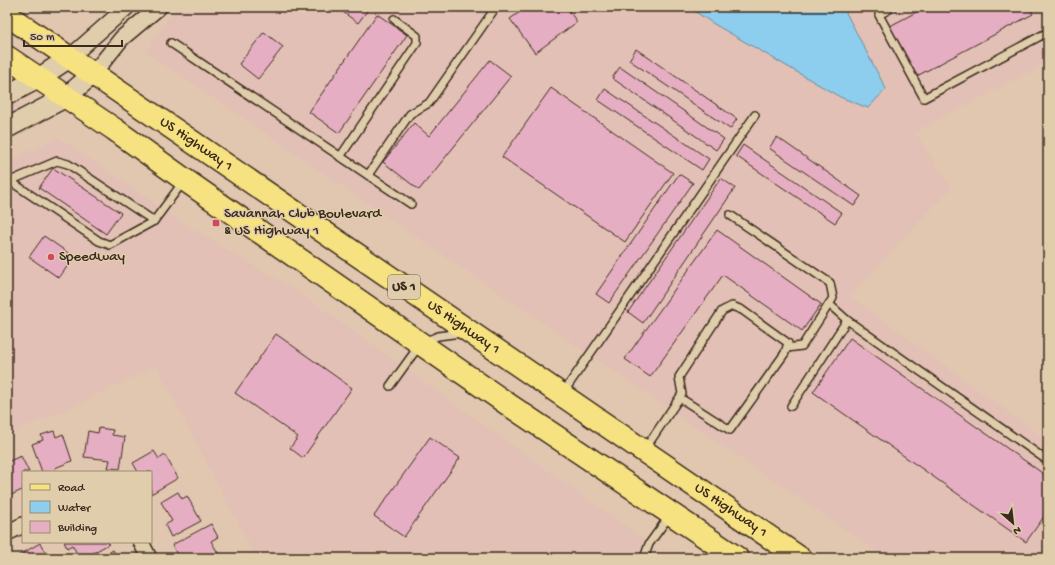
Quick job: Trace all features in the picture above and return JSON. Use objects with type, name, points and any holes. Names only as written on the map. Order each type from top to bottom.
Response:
[{"type":"main road","name":"US Highway 1","points":[[7,15],[800,558]]},
{"type":"main road","name":"US 1","points":[[7,57],[509,405],[737,558]]},
{"type":"street","points":[[7,95],[39,78],[70,58],[127,7]]},
{"type":"street","points":[[7,128],[66,97],[93,74],[122,38],[159,7]]},
{"type":"street","points":[[7,533],[22,526]]},
{"type":"street","points":[[142,543],[149,558]]},
{"type":"lane","points":[[368,175],[410,114],[429,103],[496,7]]},
{"type":"lane","points":[[893,7],[879,15],[924,98],[1048,32]]},
{"type":"lane","points":[[340,156],[417,43],[417,36],[394,19]]},
{"type":"lane","points":[[171,43],[411,204]]},
{"type":"lane","points":[[562,395],[755,115]]},
{"type":"lane","points":[[8,181],[57,161],[63,162],[154,221]]},
{"type":"lane","points":[[8,181],[98,241],[110,245],[154,221],[185,180]]},
{"type":"lane","points":[[730,214],[830,284],[833,298],[802,346],[787,348]]},
{"type":"lane","points":[[829,304],[847,320],[1048,461]]},
{"type":"lane","points":[[644,451],[680,398],[682,394],[679,377],[722,311],[732,306],[742,310],[788,343],[785,353],[730,430],[680,398]]},
{"type":"lane","points":[[791,406],[847,320]]},
{"type":"lane","points":[[390,386],[421,343],[438,336],[452,333],[471,333]]},
{"type":"lane","points":[[645,557],[649,544],[671,514]]},
{"type":"shaded area","points":[[176,7],[428,7],[434,9],[439,7],[688,7],[714,24],[886,89],[843,7],[1048,7],[1048,62],[915,132],[951,188],[850,296],[1048,441],[1048,558],[887,558],[146,52]]},
{"type":"shaded area","points":[[12,101],[25,110],[7,119],[7,104]]},
{"type":"shaded area","points":[[58,137],[183,223],[300,293],[670,558],[256,558],[156,365],[78,404],[7,435],[7,163]]},
{"type":"water","points":[[688,7],[843,7],[886,89],[868,108],[840,97],[714,24]]},
{"type":"building","points":[[336,7],[370,7],[358,23]]},
{"type":"building","points":[[527,7],[566,7],[577,22],[535,53],[510,19]]},
{"type":"building","points":[[926,7],[1029,7],[1033,14],[915,77],[888,27]]},
{"type":"building","points":[[377,14],[407,35],[339,133],[309,112]]},
{"type":"building","points":[[264,32],[283,47],[258,79],[239,64]]},
{"type":"building","points":[[636,49],[737,119],[730,129],[629,60]]},
{"type":"building","points":[[490,60],[511,76],[419,190],[383,162],[414,123],[429,136]]},
{"type":"building","points":[[620,67],[724,139],[716,150],[612,78]]},
{"type":"building","points":[[551,88],[673,173],[625,242],[502,157]]},
{"type":"building","points":[[605,89],[709,159],[702,170],[598,100]]},
{"type":"building","points":[[777,137],[861,196],[854,206],[769,148]]},
{"type":"building","points":[[743,145],[842,213],[835,223],[736,156]]},
{"type":"building","name":"Speedway","points":[[53,168],[121,213],[106,234],[39,188]]},
{"type":"building","points":[[679,174],[693,183],[609,303],[596,294]]},
{"type":"building","points":[[721,178],[735,188],[643,323],[628,312]]},
{"type":"building","points":[[717,230],[821,304],[802,331],[723,275],[650,377],[625,359]]},
{"type":"building","name":"Speedway","points":[[44,236],[74,257],[59,278],[29,257]]},
{"type":"building","points":[[276,334],[352,388],[303,458],[290,448],[298,437],[235,393]]},
{"type":"building","points":[[850,338],[1048,477],[1048,511],[1026,542],[813,392]]},
{"type":"building","points":[[99,428],[113,430],[112,435],[125,437],[120,469],[108,468],[110,460],[84,457],[88,431],[98,433]]},
{"type":"building","points":[[54,431],[56,437],[63,434],[72,461],[55,468],[56,471],[42,471],[32,444],[43,440],[41,435]]},
{"type":"building","points":[[430,437],[460,458],[404,537],[374,516]]},
{"type":"building","points":[[154,451],[159,459],[165,455],[178,478],[152,493],[152,471],[137,471],[133,463]]},
{"type":"building","points":[[21,456],[28,471],[22,471],[22,490],[7,497],[7,462]]},
{"type":"building","points":[[178,492],[182,499],[187,496],[201,521],[171,537],[165,525],[172,521],[161,502]]},
{"type":"building","points":[[211,524],[218,537],[211,541],[221,558],[188,558],[186,555],[179,558],[172,545]]},
{"type":"building","points":[[40,543],[47,555],[51,553],[54,558],[16,557]]},
{"type":"building","points":[[64,543],[109,544],[84,558],[80,558],[72,545],[67,548]]},
{"type":"building","points":[[113,550],[118,558],[100,558]]},
{"type":"place","name":"Savannah Club Boulevard & US Highway 1","points":[[216,223]]},
{"type":"place","name":"Speedway","points":[[51,257]]}]
